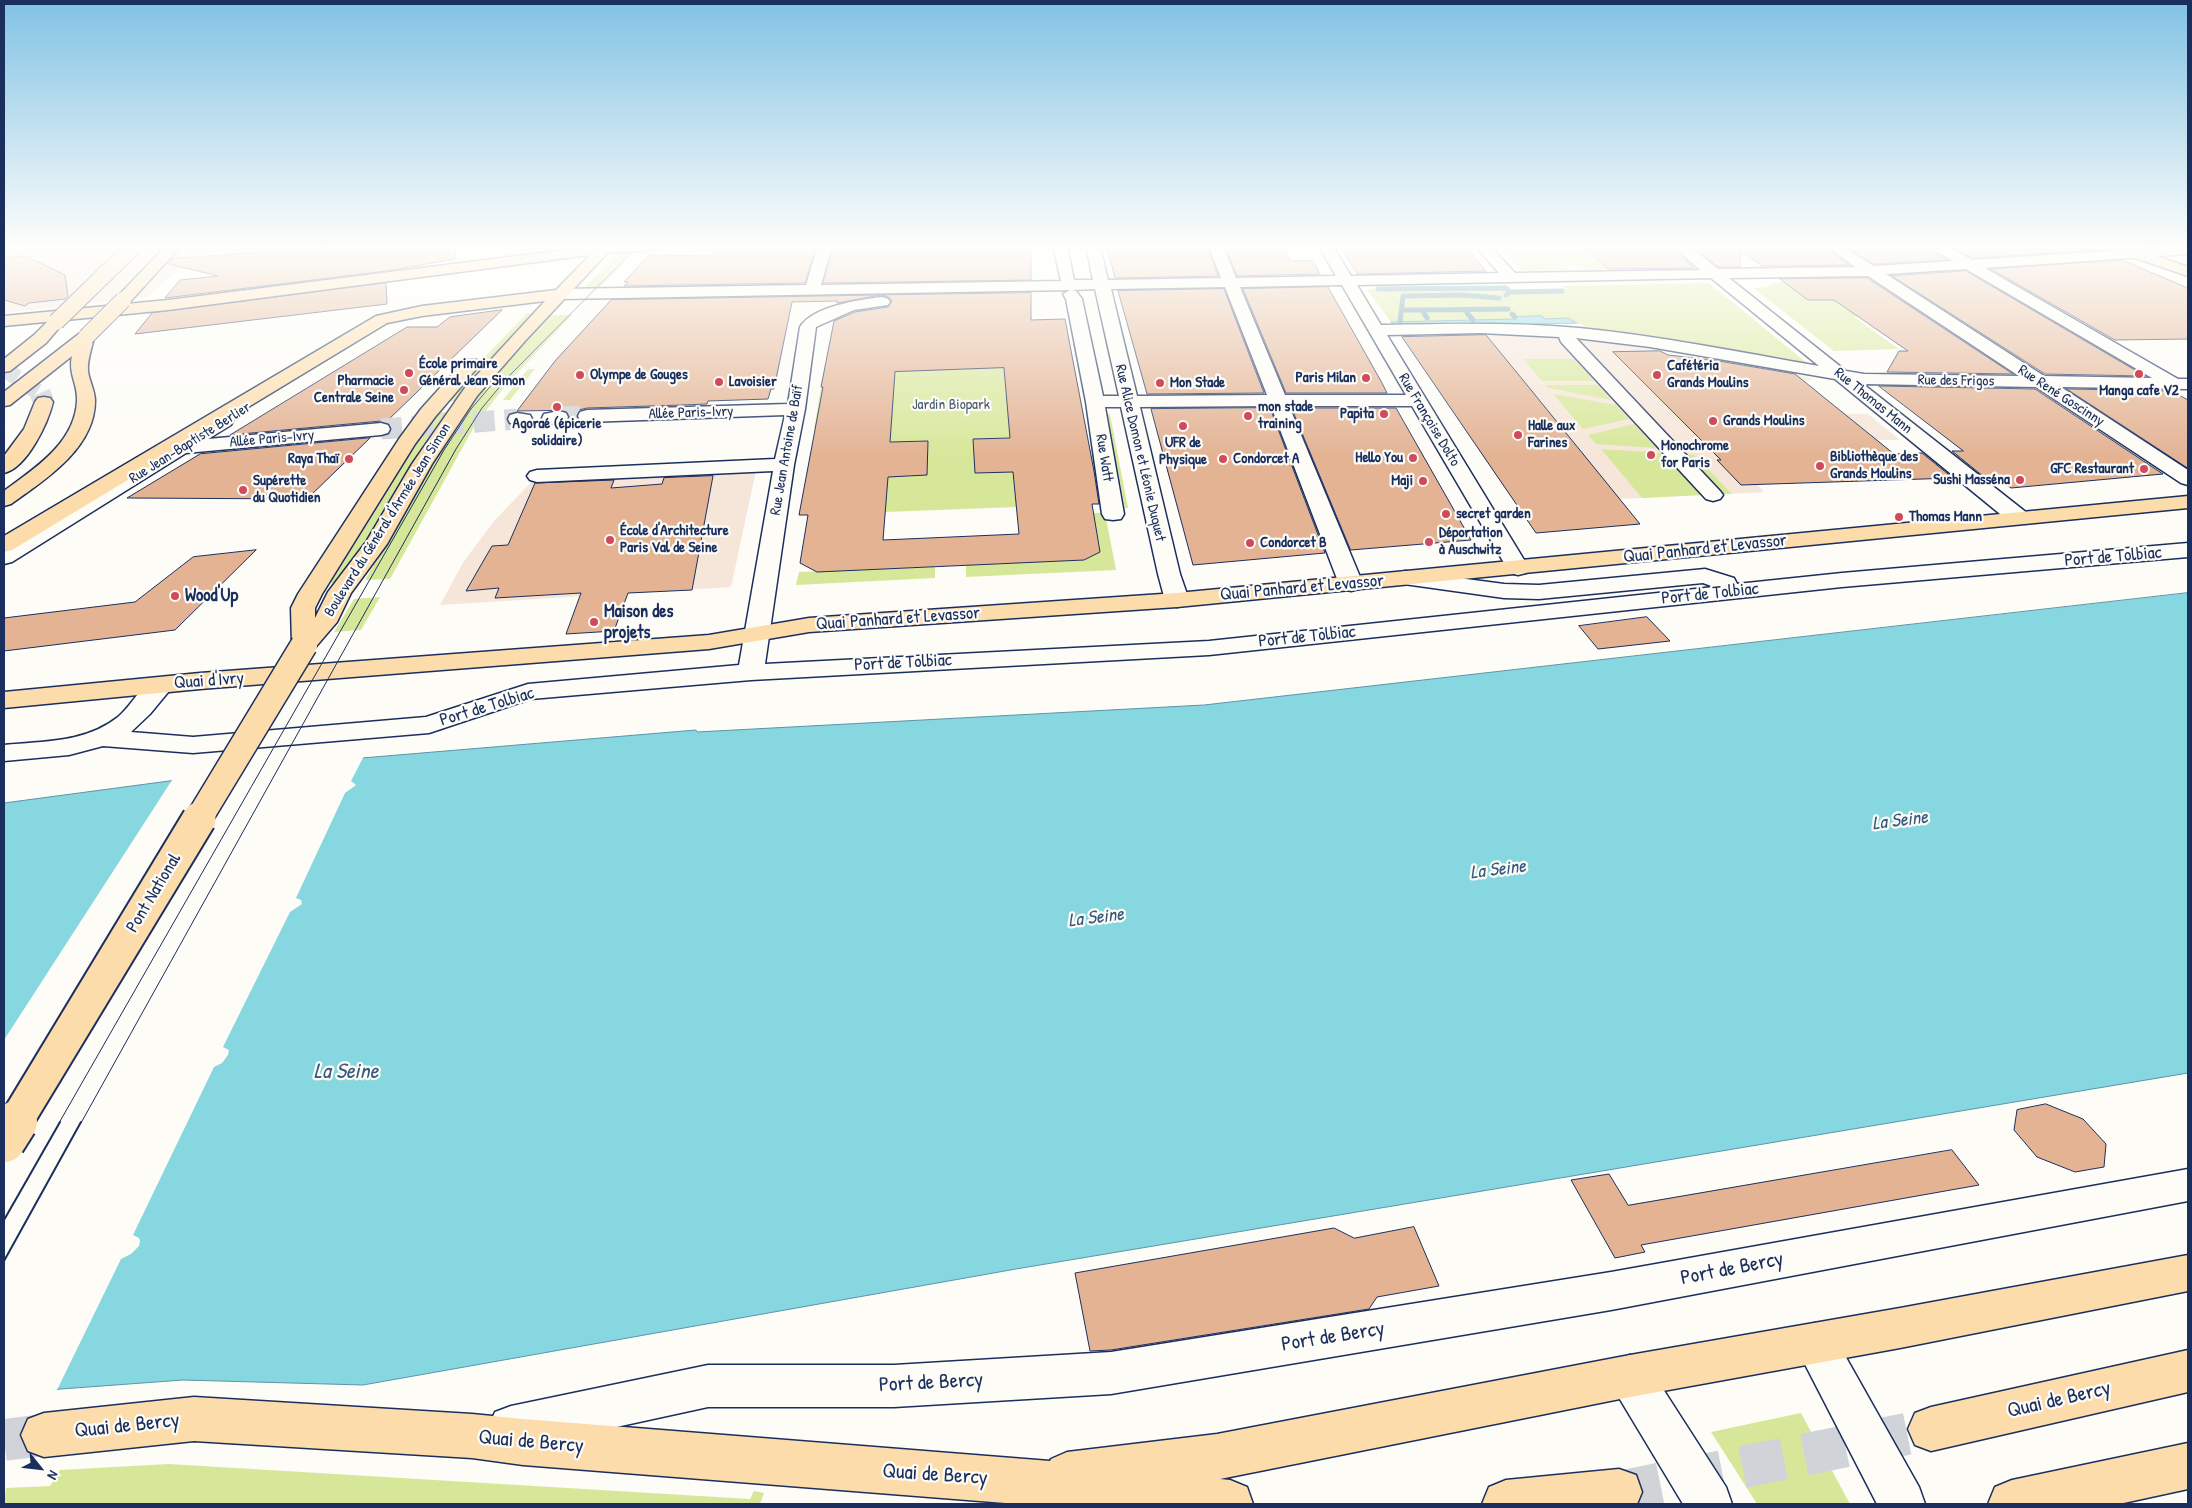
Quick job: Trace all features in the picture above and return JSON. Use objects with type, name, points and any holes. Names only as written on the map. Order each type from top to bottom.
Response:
[{"type":"main road","points":[[4,321],[51,316]]},
{"type":"main road","points":[[4,367],[40,339],[63,316]]},
{"type":"main road","points":[[4,400],[86,337],[106,316]]},
{"type":"main road","name":"Rue Jean-Baptiste Berlier","points":[[4,545],[371,325],[382,319],[394,316]]},
{"type":"main road","name":"Boulevard du Général d'Armée Jean Simon","points":[[303,631],[303,608],[316,585],[422,421],[483,350],[515,316]]},
{"type":"main road","name":"Boulevard du Général d'Armée Jean Simon","points":[[303,631],[330,615],[340,592],[376,544],[422,464],[460,405],[531,316]]},
{"type":"main road","points":[[4,500],[36,477],[62,453],[77,433],[84,419],[86,402],[83,380],[79,371],[86,337]]},
{"type":"main road","points":[[4,354],[40,339]]},
{"type":"main road","points":[[4,467],[22,448],[35,429],[44,402]]},
{"type":"main road","name":"Quai Panhard et Levassor","points":[[415,666],[709,642],[757,632],[809,626],[1177,600],[1351,584],[2188,502]]},
{"type":"main road","name":"Pont National","points":[[4,1141],[303,631]]},
{"type":"main road","name":"Quai d'Ivry","points":[[4,700],[161,685],[415,666]]},
{"type":"main road","points":[[1018,1481],[1217,1457],[1630,1376],[2188,1273]]},
{"type":"main road","name":"Quai de Bercy","points":[[1931,1429],[2188,1371]]},
{"type":"main road","name":"Quai de Bercy","points":[[44,1435],[194,1420],[472,1436],[533,1443],[1018,1481]]},
{"type":"main road","points":[[2012,1504],[2188,1466]]},
{"type":"main road","points":[[1018,1481],[1230,1504]]},
{"type":"main road","points":[[1506,1504],[1619,1492]]},
{"type":"street","name":"Rue Jean Antoine de Baïf","points":[[752,672],[784,465],[796,409],[808,327],[811,322],[826,316]]},
{"type":"street","name":"Rue Watt","points":[[1076,316],[1114,514]]},
{"type":"street","name":"Rue Alice Domon et Léonie Duquet","points":[[1109,316],[1169,574],[1177,600]]},
{"type":"street","points":[[1243,316],[1351,584]]},
{"type":"street","name":"Rue Françoise Dolto","points":[[1368,316],[1518,568]]},
{"type":"street","name":"Rue Thomas Mann","points":[[1768,316],[2019,518]]},
{"type":"street","name":"Rue René Goscinny","points":[[1948,316],[2040,382],[2188,479]]},
{"type":"street","points":[[2061,316],[2184,387]]},
{"type":"street","name":"Rue Jean-Baptiste Berlier","points":[[4,557],[363,337],[371,325]]},
{"type":"street","name":"Rue des Frigos","points":[[1376,330],[1480,328],[1578,333],[1650,342],[1844,377],[2184,387]]},
{"type":"street","points":[[1567,338],[1713,495]]},
{"type":"street","points":[[1094,402],[1418,400]]},
{"type":"street","name":"Allée Paris-Ivry","points":[[587,416],[796,409]]},
{"type":"street","name":"Allée Paris-Ivry","points":[[162,450],[381,429]]},
{"type":"street","points":[[537,476],[784,465]]},
{"type":"street","name":"Port de Tolbiac","points":[[99,738],[193,745],[429,725],[528,692],[752,672],[1209,648],[1842,580],[2188,550]]},
{"type":"street","points":[[1406,578],[1504,591],[1539,592],[1705,576],[1753,590]]},
{"type":"street","points":[[4,753],[69,748],[99,738],[128,722],[161,685]]},
{"type":"street","name":"Port de Bercy","points":[[472,1436],[708,1386],[894,1386],[1110,1373],[1611,1291],[2188,1185]]},
{"type":"street","points":[[1815,1343],[1902,1504]]},
{"type":"street","points":[[1630,1376],[1710,1504]]},
{"type":"shaded area","points":[[1466,335],[1567,338],[1663,351],[1668,355],[1734,362],[1809,377],[1813,380],[1805,381],[1845,414],[1868,414],[1900,440],[1878,440],[1757,484],[1764,492],[1620,499],[1639,524],[1536,533],[1402,337]]},
{"type":"shaded area","name":"École d'Architecture Paris Val de Seine","points":[[757,466],[731,587],[440,605],[464,561],[495,520],[541,472]]},
{"type":"green space","points":[[524,316],[533,316],[487,363],[455,401],[445,401]]},
{"type":"green space","points":[[549,316],[571,316],[505,386],[475,425],[390,579],[365,580],[440,450],[484,386]]},
{"type":"green space","points":[[1387,316],[1750,316],[1807,363],[1794,363],[1587,329],[1582,324],[1551,324],[1552,327],[1478,324],[1393,325]]},
{"type":"green space","points":[[1789,316],[1900,316],[1854,317],[1899,349],[1834,351]]},
{"type":"green space","points":[[1523,359],[1574,359],[1594,381],[1542,381]]},
{"type":"green space","name":"Jardin Biopark","points":[[1004,368],[1006,395],[1079,392],[1082,406],[1008,408],[1010,438],[974,439],[975,473],[1013,472],[1017,507],[885,512],[888,477],[927,475],[928,441],[890,442],[891,426],[814,429],[821,387],[894,385],[895,372]]},
{"type":"green space","points":[[528,369],[535,369],[510,400],[503,400]]},
{"type":"green space","points":[[1545,385],[1598,385],[1611,400],[1548,388]]},
{"type":"green space","points":[[1553,394],[1616,405],[1629,419],[1583,429]]},
{"type":"green space","points":[[437,412],[447,412],[346,573],[335,583],[327,583],[400,465]]},
{"type":"green space","points":[[1107,414],[1110,414],[1128,508],[1125,508]]},
{"type":"green space","points":[[1634,424],[1656,448],[1596,444],[1588,435]]},
{"type":"green space","points":[[1601,449],[1662,453],[1701,495],[1642,498]]},
{"type":"green space","points":[[1684,454],[1694,455],[1732,494],[1723,494]]},
{"type":"green space","points":[[1093,513],[1105,513],[1116,570],[966,577],[966,565],[1084,560],[1100,551]]},
{"type":"green space","points":[[935,567],[935,578],[796,585],[799,572]]},
{"type":"green space","points":[[380,597],[361,630],[334,632],[354,599]]},
{"type":"green space","points":[[1801,1413],[1850,1504],[1757,1504],[1711,1432]]},
{"type":"green space","points":[[169,1464],[750,1499],[754,1491],[764,1493],[760,1504],[4,1504],[6,1488],[50,1486],[60,1470]]},
{"type":"water","points":[[1513,317],[1568,318],[1577,323],[1536,324],[1536,326],[1478,324],[1393,325],[1391,322],[1514,319]]},
{"type":"water","name":"La Seine","points":[[2188,593],[2188,1073],[1016,1269],[363,1385],[183,1380],[61,1389],[4,1396],[4,803],[362,758],[696,730],[697,732],[1204,705]]},
{"type":"pier","points":[[364,756],[351,781],[356,785],[345,793],[296,898],[301,900],[302,904],[290,912],[223,1047],[229,1050],[228,1055],[222,1063],[214,1067],[133,1235],[139,1238],[139,1246],[131,1254],[121,1259],[56,1392],[4,1398],[4,1040],[174,777]]},
{"type":"building","points":[[149,316],[283,316],[135,334]]},
{"type":"building","points":[[495,316],[386,422],[230,435],[407,327],[437,327],[450,317]]},
{"type":"building","points":[[596,316],[789,316],[774,389],[771,389],[768,399],[708,401],[707,404],[517,411],[555,361]]},
{"type":"building","points":[[845,316],[1031,316],[1031,320],[1065,319],[1099,504],[1092,504],[1100,552],[1084,560],[817,572],[800,563],[808,515],[799,515],[834,321]],"holes":[[[1004,368],[1010,438],[973,439],[975,473],[1013,472],[1019,534],[883,540],[888,477],[927,475],[928,441],[890,442],[895,372]]]},
{"type":"building","points":[[1125,316],[1235,316],[1264,393],[1147,394]]},
{"type":"building","points":[[1254,316],[1345,316],[1387,393],[1286,393]]},
{"type":"building","points":[[1858,316],[1925,316],[2013,374],[1887,372],[1899,351],[1908,351]]},
{"type":"building","points":[[1955,316],[2043,316],[2145,376],[2045,374]]},
{"type":"building","points":[[2074,316],[2188,316],[2188,339],[2115,340]]},
{"type":"building","name":"Halle aux Farines","points":[[1486,335],[1640,524],[1536,533],[1402,337]]},
{"type":"building","name":"Grands Moulins","points":[[1660,351],[1668,355],[1713,360],[1795,374],[1894,454],[1922,453],[1953,478],[1741,485],[1717,460],[1721,460],[1613,352]]},
{"type":"building","points":[[1879,386],[2035,389],[2163,474],[2011,488],[1996,476],[1984,477],[1952,451],[1963,451]]},
{"type":"building","points":[[2067,389],[2172,391],[2188,400],[2188,468]]},
{"type":"building","points":[[1270,408],[1325,553],[1193,565],[1151,409]]},
{"type":"building","points":[[1292,408],[1396,408],[1471,540],[1351,550]]},
{"type":"building","points":[[370,438],[307,499],[127,498],[200,454]]},
{"type":"building","name":"École d'Architecture Paris Val de Seine","points":[[713,476],[692,590],[628,593],[614,631],[566,634],[581,593],[495,598],[499,588],[466,591],[492,546],[508,545],[535,483],[614,480],[611,488],[662,484],[664,478]]},
{"type":"building","points":[[256,550],[175,630],[4,651],[4,618],[135,602],[193,557]]},
{"type":"building","points":[[1647,617],[1670,641],[1598,649],[1579,626]]},
{"type":"building","points":[[2046,1104],[2083,1119],[2106,1144],[2104,1167],[2075,1172],[2037,1157],[2014,1130],[2017,1110]]},
{"type":"building","points":[[1952,1150],[1979,1185],[1641,1245],[1645,1252],[1615,1258],[1571,1180],[1609,1174],[1628,1205]]},
{"type":"building","points":[[1414,1227],[1439,1286],[1377,1297],[1369,1309],[1111,1350],[1090,1351],[1075,1273],[1334,1228],[1354,1238]]},
{"type":"waterway","points":[[1400,322],[1401,316]]},
{"type":"waterway","points":[[1470,316],[1473,320]]},
{"type":"tunnel","points":[[4,369],[40,393]]},
{"type":"tunnel","points":[[40,393],[44,402]]},
{"type":"tunnel","points":[[559,417],[587,416]]},
{"type":"tunnel","points":[[381,429],[517,419]]},
{"type":"tunnel","points":[[1619,1492],[1931,1429]]},
{"type":"tunnel","points":[[4,1440],[44,1435]]},
{"type":"tram line","points":[[81,1123],[456,449],[482,408],[507,378],[568,316]]},
{"type":"tram line","points":[[59,1123],[444,450],[471,409],[500,375]]},
{"type":"tram line","points":[[4,1220],[60,1122]]},
{"type":"tram line","points":[[4,1261],[81,1122]]},
{"type":"place","name":"École primaire Général Jean Simon","points":[[409,373]]},
{"type":"place","name":"Manga cafe V2","points":[[2139,374]]},
{"type":"place","name":"Olympe de Gouges","points":[[580,375]]},
{"type":"place","name":"Cafétéria Grands Moulins","points":[[1657,375]]},
{"type":"place","name":"Paris Milan","points":[[1366,378]]},
{"type":"place","name":"Lavoisier","points":[[719,382]]},
{"type":"place","name":"Mon Stade","points":[[1160,383]]},
{"type":"place","name":"Pharmacie Centrale Seine","points":[[404,390]]},
{"type":"place","name":"Agoraé (épicerie solidaire)","points":[[557,407]]},
{"type":"place","name":"Papita","points":[[1384,414]]},
{"type":"place","name":"mon stade training","points":[[1248,416]]},
{"type":"place","name":"Grands Moulins","points":[[1713,421]]},
{"type":"place","name":"UFR de Physique","points":[[1183,426]]},
{"type":"place","name":"Halle aux Farines","points":[[1518,435]]},
{"type":"place","name":"Monochrome for Paris","points":[[1651,455]]},
{"type":"place","name":"Hello You","points":[[1413,458]]},
{"type":"place","name":"Raya Thaï","points":[[349,459]]},
{"type":"place","name":"Condorcet A","points":[[1223,459]]},
{"type":"place","name":"Bibliothèque des Grands Moulins","points":[[1820,466]]},
{"type":"place","name":"GFC Restaurant","points":[[2144,469]]},
{"type":"place","name":"Sushi Masséna","points":[[2020,480]]},
{"type":"place","name":"Maji","points":[[1423,481]]},
{"type":"place","name":"Supérette du Quotidien","points":[[243,490]]},
{"type":"place","name":"secret garden","points":[[1446,514]]},
{"type":"place","name":"Thomas Mann","points":[[1899,517]]},
{"type":"place","name":"École d'Architecture Paris Val de Seine","points":[[610,540]]},
{"type":"place","name":"Déportation à Auschwitz","points":[[1429,542]]},
{"type":"place","name":"Condorcet B","points":[[1250,543]]},
{"type":"place","name":"Wood'Up","points":[[175,596]]},
{"type":"place","name":"Maison des projets","points":[[594,622]]}]
